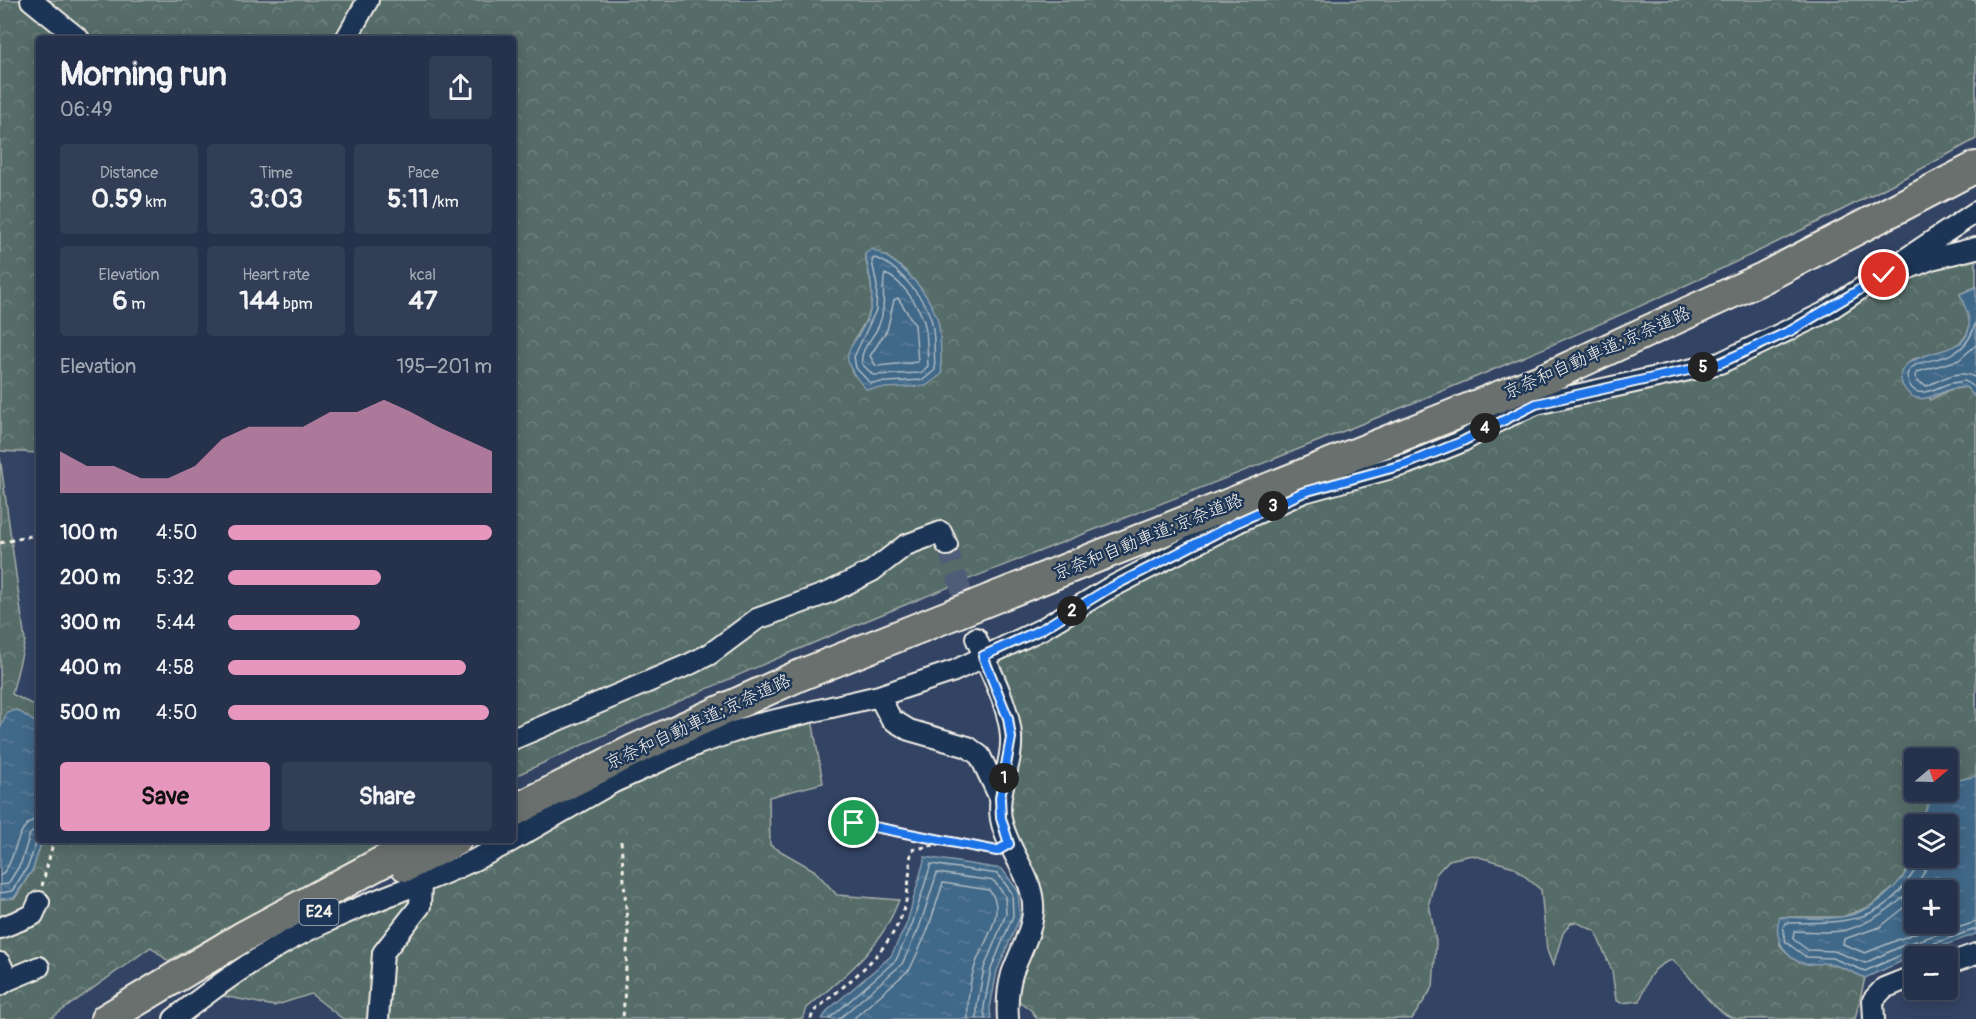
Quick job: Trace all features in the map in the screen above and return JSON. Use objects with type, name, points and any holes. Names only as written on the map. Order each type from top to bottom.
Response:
[{"type":"highway","name":"京奈和自動車道;京奈道路","points":[[516,794],[648,732],[897,626],[1503,384],[1748,274],[1976,157]]},
{"type":"highway","name":"京奈和自動車道;京奈道路","points":[[516,809],[636,748],[798,676],[1548,377],[1761,279],[1976,167]]},
{"type":"highway","name":"E24","points":[[105,1019],[305,902],[417,843]]},
{"type":"highway","name":"E24","points":[[177,976],[243,950],[450,843]]},
{"type":"street","points":[[31,0],[75,36]]},
{"type":"street","points":[[348,36],[368,0]]},
{"type":"street","points":[[516,838],[612,783],[698,744],[754,725],[879,696],[954,671],[980,647],[1042,629],[1106,590],[1238,522],[1304,492],[1406,464],[1461,442],[1536,404],[1720,363],[1792,330],[1884,275],[1976,212]]},
{"type":"street","points":[[1884,275],[1976,248]]},
{"type":"street","points":[[516,738],[710,654],[757,619],[830,592],[872,571],[906,545],[941,532],[947,545]]},
{"type":"street","points":[[980,647],[1008,718],[1011,738],[1000,798],[1001,818],[1009,844],[1027,878],[1033,902],[1031,923],[1012,976],[1008,1019]]},
{"type":"street","points":[[879,696],[891,719],[909,730],[968,747],[980,756],[1000,798]]},
{"type":"street","points":[[174,1019],[231,974],[274,949],[327,921],[421,884],[487,847],[502,843]]},
{"type":"street","points":[[378,1019],[383,953],[420,906],[421,884]]},
{"type":"street","points":[[0,928],[33,915],[39,902]]},
{"type":"street","points":[[1958,960],[1976,954]]},
{"type":"street","points":[[3,976],[39,967]]},
{"type":"street","points":[[1874,1019],[1873,1000],[1884,988],[1904,980]]},
{"type":"path","points":[[0,543],[36,535]]},
{"type":"path","points":[[854,823],[997,851],[1009,844]]},
{"type":"path","points":[[621,841],[628,933],[622,1019]]},
{"type":"path","points":[[811,1019],[813,1012],[868,964],[894,931],[906,902],[911,850],[948,842]]},
{"type":"path","points":[[39,902],[53,843]]},
{"type":"green space","points":[[0,0],[23,0],[69,36],[36,36],[36,453],[0,451]]},
{"type":"green space","points":[[44,0],[359,0],[338,36],[86,35]]},
{"type":"green space","points":[[373,0],[1976,0],[1976,139],[1848,207],[1719,270],[1587,330],[1321,440],[866,621],[516,776],[516,36],[354,36]],"holes":[[[865,255],[885,255],[906,271],[928,300],[854,375],[849,357],[854,340],[868,315],[872,300]]]},
{"type":"green space","points":[[1976,254],[1976,287],[1960,294],[1970,321],[1964,338],[1957,345],[1939,353],[1911,360],[1930,400],[1949,390],[1966,387],[1976,398],[1976,776],[1958,780],[1958,748],[1904,748],[1904,802],[1930,802],[1924,814],[1904,814],[1904,868],[1909,868],[1896,886],[1869,907],[1842,917],[1780,917],[1780,945],[1793,957],[1803,961],[1834,965],[1865,978],[1855,1019],[1734,1019],[1716,1007],[1672,960],[1659,967],[1650,976],[1640,1001],[1621,1003],[1616,1000],[1612,971],[1595,931],[1576,922],[1571,923],[1563,933],[1553,966],[1547,950],[1541,890],[1514,867],[1472,855],[1449,860],[1436,874],[1429,903],[1436,942],[1433,987],[1412,1019],[1037,1019],[1032,1011],[1015,998],[1018,978],[1035,936],[1008,817],[1009,785],[994,667],[996,657],[1109,596],[1306,499],[1538,411],[1669,383],[1934,265]]},
{"type":"green space","points":[[0,457],[25,641],[12,694],[36,706],[36,723],[17,710],[7,712],[0,729]]},
{"type":"green space","points":[[812,719],[823,783],[769,797],[770,845],[814,870],[837,895],[899,900],[882,934],[872,948],[807,1008],[803,1019],[343,1019],[311,994],[274,1006],[213,994],[277,955],[505,843],[516,843],[516,838],[615,789],[701,751],[756,731]]},
{"type":"green space","points":[[41,843],[383,843],[168,961],[151,947],[50,1019],[0,1019],[0,899],[15,898],[33,869]]},
{"type":"water","points":[[872,249],[893,261],[911,277],[927,297],[937,318],[942,374],[926,386],[866,389],[849,365],[850,349],[870,311],[872,290],[865,254]]},
{"type":"water","points":[[1976,287],[1976,398],[1966,387],[1950,389],[1930,397],[1919,399],[1913,397],[1903,386],[1900,375],[1904,367],[1923,356],[1958,344],[1965,338],[1969,322],[1960,294]]},
{"type":"water","points":[[17,710],[36,723],[36,843],[41,843],[33,869],[14,898],[0,899],[0,729],[7,712]]},
{"type":"water","points":[[1976,776],[1976,934],[1942,946],[1904,946],[1904,960],[1865,978],[1834,965],[1806,964],[1792,958],[1779,939],[1780,917],[1826,918],[1853,914],[1875,904],[1885,896],[1909,868],[1958,868],[1958,814],[1924,814],[1930,802],[1958,802],[1958,780]]},
{"type":"water","points":[[925,857],[1002,869],[1018,891],[1020,917],[997,971],[990,1008],[991,1019],[822,1019],[828,1010],[891,956],[907,923]]},
{"type":"tunnel","points":[[947,545],[976,638]]},
{"type":"route","points":[[854,823],[997,851],[1009,844],[1001,818],[1000,798],[1009,761],[1011,738],[1008,718],[983,656],[1042,629],[1106,590],[1238,522],[1304,492],[1406,464],[1461,442],[1502,419],[1536,404],[1667,377],[1720,363],[1824,313],[1884,275]]}]
